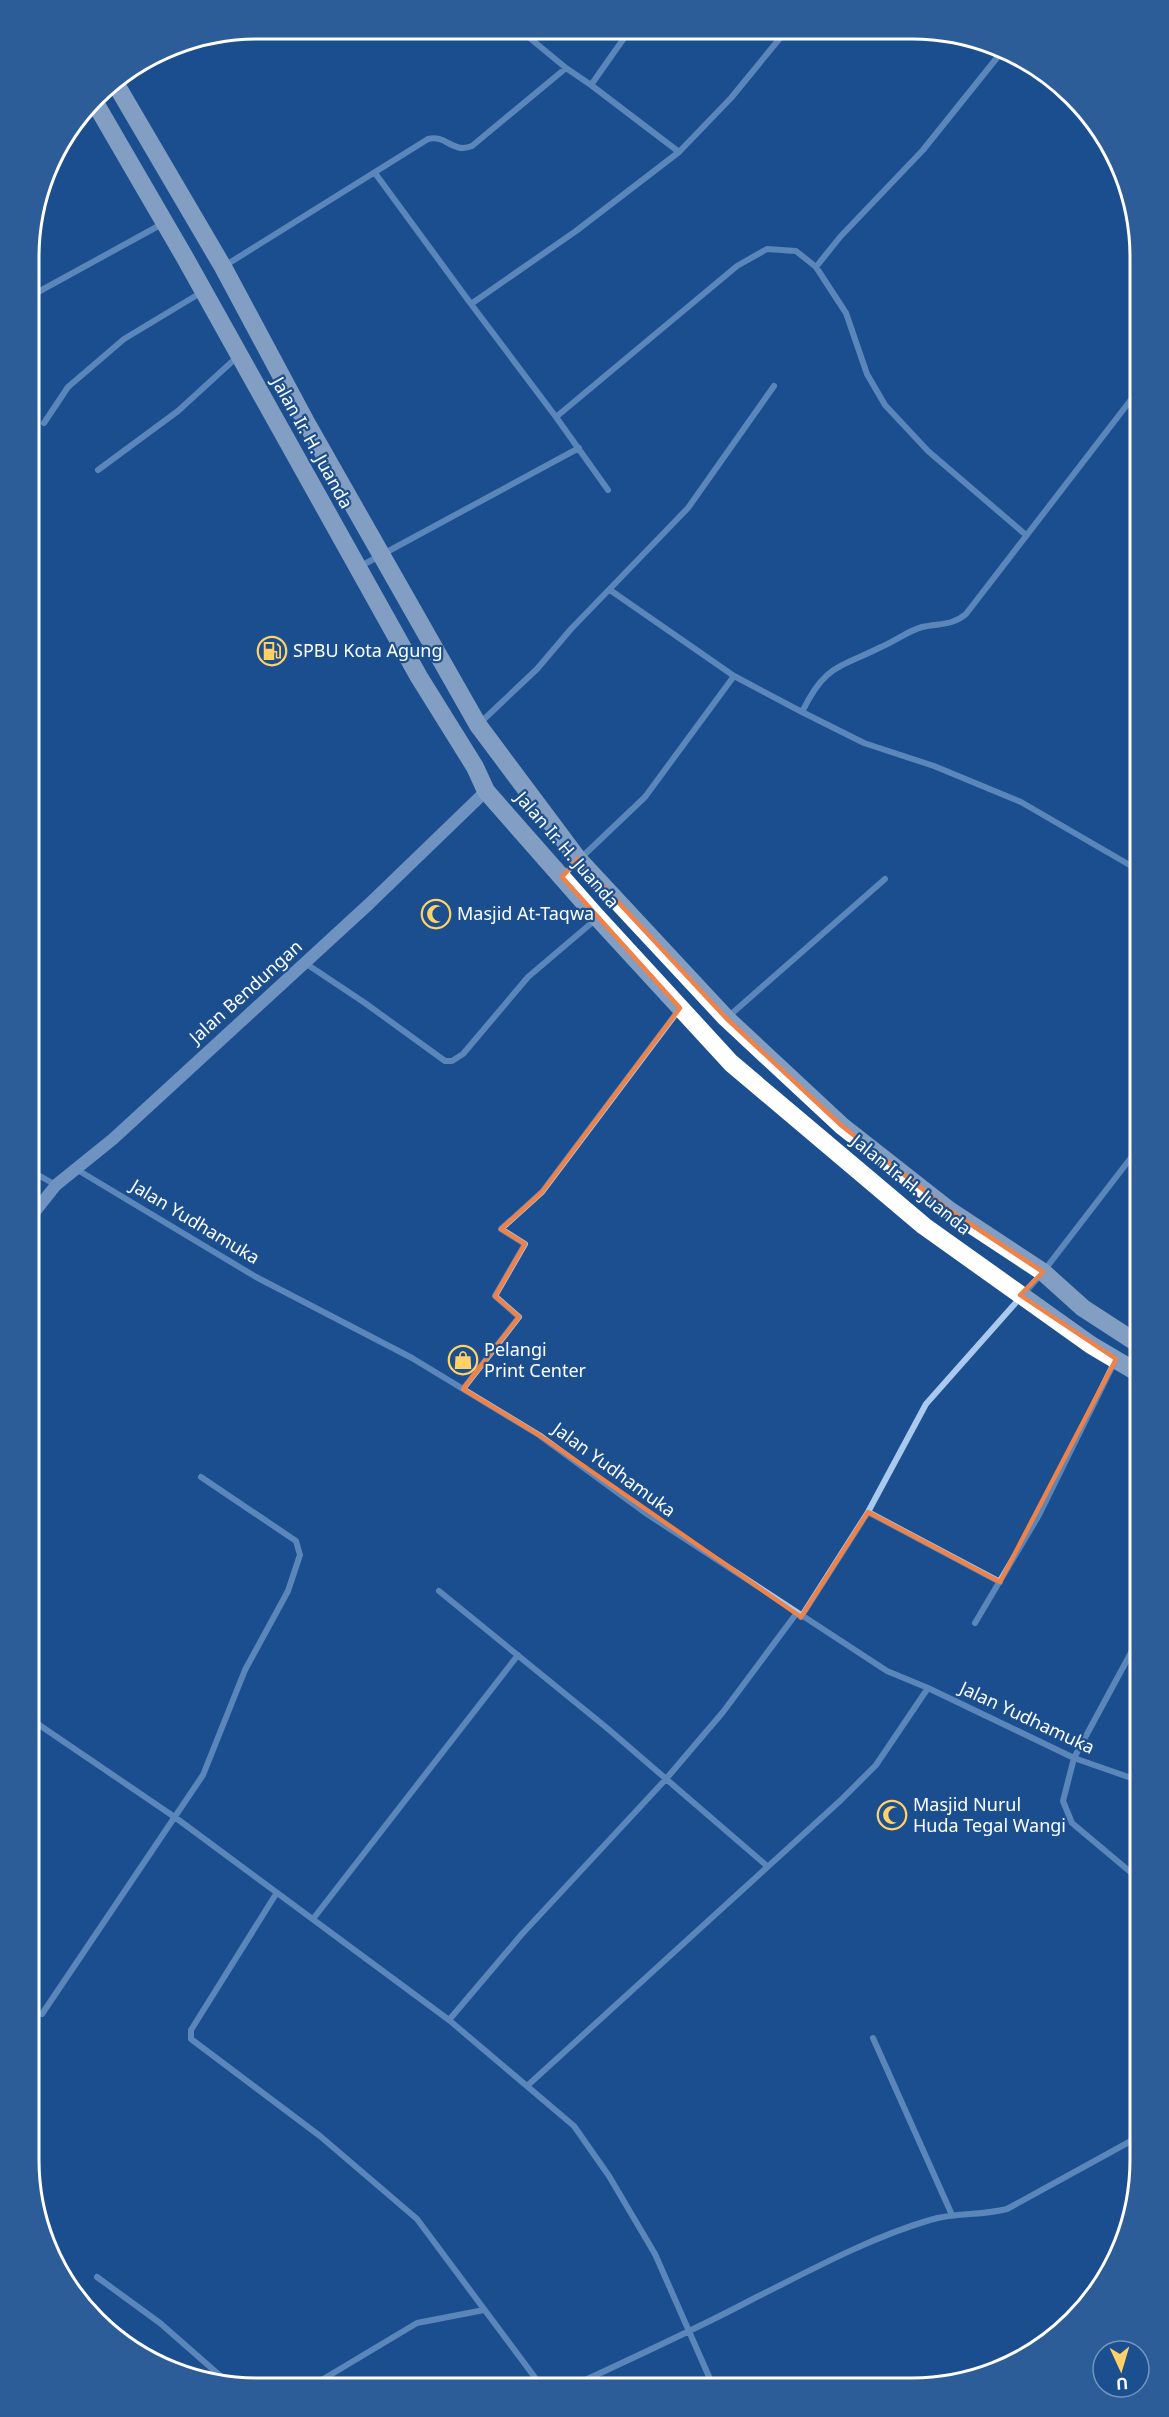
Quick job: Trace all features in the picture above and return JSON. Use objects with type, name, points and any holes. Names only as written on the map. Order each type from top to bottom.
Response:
[{"type":"highway","name":"Jalan Ir. H. Juanda","points":[[118,89],[223,267],[308,424],[478,725],[578,858],[726,1018],[842,1126],[902,1174],[1006,1250],[1042,1272],[1083,1308],[1130,1339]]},
{"type":"highway","name":"Jalan Ir. H. Juanda","points":[[98,108],[419,677],[476,767],[486,791],[731,1063],[924,1226],[1020,1295],[1130,1368]]},
{"type":"street","points":[[531,39],[679,152]]},
{"type":"street","points":[[591,85],[623,39]]},
{"type":"street","points":[[471,304],[576,231],[679,152],[731,98],[779,39]]},
{"type":"street","points":[[816,267],[840,237],[923,150],[997,57]]},
{"type":"street","points":[[223,267],[432,138],[457,148],[472,146],[566,68]]},
{"type":"street","points":[[375,173],[608,490]]},
{"type":"street","points":[[39,292],[165,223]]},
{"type":"street","points":[[556,417],[736,266],[767,249],[796,251],[816,267],[846,313],[867,374],[885,405],[928,451],[1026,535]]},
{"type":"street","points":[[44,423],[68,387],[124,339],[203,291]]},
{"type":"street","points":[[98,470],[178,411],[239,355]]},
{"type":"street","points":[[478,725],[537,669],[688,508],[774,386]]},
{"type":"street","points":[[802,712],[815,686],[831,671],[921,627],[957,622],[966,614],[1130,401]]},
{"type":"street","points":[[359,567],[579,448]]},
{"type":"street","points":[[610,590],[734,676],[802,712],[864,743],[934,766],[1021,802],[1130,865]]},
{"type":"street","points":[[562,877],[578,858],[645,797],[734,676]]},
{"type":"street","name":"Jalan Bendungan","points":[[39,1206],[56,1185],[113,1139],[486,791]]},
{"type":"street","points":[[726,1018],[885,879]]},
{"type":"street","points":[[305,962],[445,1061],[452,1061],[463,1054],[528,977],[598,918]]},
{"type":"street","points":[[464,1389],[519,1317],[495,1296],[525,1244],[501,1229],[542,1192],[680,1008]]},
{"type":"street","points":[[449,2020],[522,1934],[666,1779],[723,1712],[798,1616],[868,1512],[926,1404],[1042,1272],[1130,1159]]},
{"type":"street","name":"Jalan Yudhamuka","points":[[76,1169],[256,1277],[412,1358],[539,1435],[647,1514],[798,1616],[887,1671],[928,1688],[1074,1758],[1130,1778]]},
{"type":"street","points":[[39,1176],[56,1185]]},
{"type":"street","points":[[975,1623],[1039,1515],[1116,1359]]},
{"type":"street","points":[[42,2014],[203,1775],[244,1670],[288,1591],[300,1555],[296,1541],[201,1478]]},
{"type":"street","points":[[868,1512],[1000,1582]]},
{"type":"street","points":[[439,1591],[768,1866]]},
{"type":"street","points":[[1130,1654],[1074,1758],[1063,1801],[1072,1823],[1130,1872]]},
{"type":"street","points":[[313,1919],[518,1655]]},
{"type":"street","points":[[527,2086],[876,1765],[928,1688]]},
{"type":"street","points":[[39,1725],[176,1818],[449,2020],[573,2126],[609,2176],[656,2254],[710,2378]]},
{"type":"street","points":[[276,1894],[191,2030],[191,2039],[320,2136],[417,2219],[451,2261],[484,2310],[518,2351],[536,2378]]},
{"type":"street","points":[[873,2038],[952,2215]]},
{"type":"street","points":[[591,2378],[691,2331],[828,2261],[930,2220],[952,2215],[983,2215],[1007,2209],[1130,2141]]},
{"type":"street","points":[[97,2277],[160,2323],[220,2375]]},
{"type":"street","points":[[325,2378],[417,2323],[484,2310]]},
{"type":"highlighted area","points":[[578,859],[726,1018],[842,1126],[949,1210],[1043,1272],[1020,1295],[1116,1359],[1000,1582],[868,1512],[801,1617],[539,1435],[463,1389],[519,1317],[495,1296],[525,1244],[501,1229],[542,1192],[680,1008],[562,877]]},
{"type":"place","name":"SPBU Kota Agung","points":[[272,651]]},
{"type":"place","name":"Masjid At-Taqwa","points":[[436,914]]},
{"type":"place","name":"Pelangi Print Center","points":[[463,1360]]},
{"type":"place","name":"Masjid Nurul Huda Tegal Wangi","points":[[892,1815]]}]
